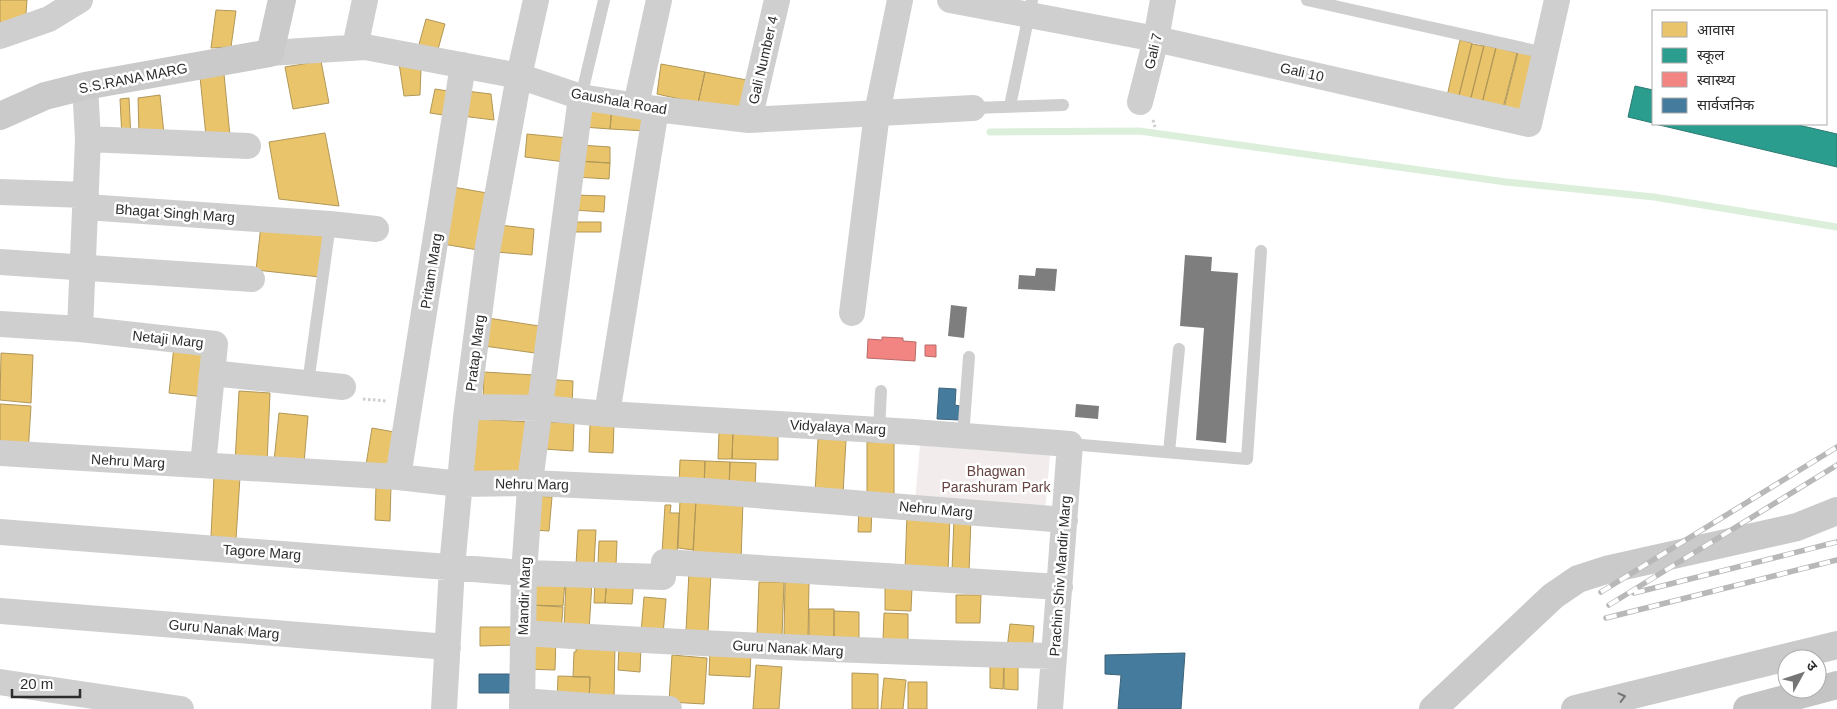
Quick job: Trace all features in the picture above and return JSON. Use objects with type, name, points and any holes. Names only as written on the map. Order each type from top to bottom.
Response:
[{"type":"main road","points":[[1747,709],[1837,685]]},
{"type":"street","points":[[0,36],[49,20],[80,0]]},
{"type":"street","points":[[270,53],[282,0]]},
{"type":"street","points":[[355,47],[365,0]]},
{"type":"street","name":"Pratap Marg","points":[[444,709],[452,567],[468,407],[488,246],[519,76],[536,0]]},
{"type":"street","points":[[607,414],[659,0]]},
{"type":"street","name":"Gali Number 4","points":[[749,120],[777,0]]},
{"type":"street","points":[[852,313],[877,113],[900,0]]},
{"type":"street","name":"Gali 10","points":[[950,0],[1031,8],[1156,39],[1529,124],[1557,0]]},
{"type":"street","name":"Gali 7","points":[[1140,102],[1156,39],[1163,0]]},
{"type":"street","name":"Gaushala Road","points":[[270,53],[364,47],[519,76],[581,97],[749,120],[973,108]]},
{"type":"street","name":"S.S.RANA MARG","points":[[0,116],[45,96],[85,86],[270,53]]},
{"type":"street","name":"Pritam Marg","points":[[398,476],[463,66]]},
{"type":"street","points":[[80,329],[88,139],[85,86]]},
{"type":"street","name":"Mandir Marg","points":[[522,705],[524,573],[531,483],[581,97]]},
{"type":"street","points":[[88,139],[248,146]]},
{"type":"street","name":"Bhagat Singh Marg","points":[[0,192],[265,219],[376,228]]},
{"type":"street","points":[[0,262],[252,279]]},
{"type":"street","name":"Netaji Marg","points":[[0,324],[80,329],[215,344],[203,465]]},
{"type":"street","points":[[212,373],[343,387]]},
{"type":"street","name":"Vidyalaya Marg","points":[[468,407],[540,408],[1070,444]]},
{"type":"street","name":"Prachin Shiv Mandir Marg","points":[[1050,709],[1070,444]]},
{"type":"street","name":"Nehru Marg","points":[[0,453],[398,476],[460,484],[531,483],[705,491],[1064,520]]},
{"type":"street","points":[[1433,709],[1553,596],[1578,578],[1797,527],[1837,511]]},
{"type":"street","name":"Tagore Marg","points":[[0,532],[524,573],[663,576],[664,562],[1060,587]]},
{"type":"street","name":"Guru Nanak Marg","points":[[0,611],[448,647]]},
{"type":"street","name":"Guru Nanak Marg","points":[[523,632],[668,642],[899,653],[1054,656]]},
{"type":"street","points":[[1575,709],[1837,645]]},
{"type":"street","points":[[0,682],[106,704],[181,709]]},
{"type":"street","points":[[522,705],[669,709]]},
{"type":"lane","points":[[581,97],[604,0]]},
{"type":"lane","points":[[1307,0],[1545,53]]},
{"type":"lane","points":[[1010,106],[1031,8]]},
{"type":"lane","points":[[973,108],[1010,106],[1049,107],[1064,105]]},
{"type":"lane","points":[[308,383],[330,224]]},
{"type":"lane","points":[[1070,444],[1248,459],[1261,251]]},
{"type":"lane","points":[[1169,452],[1178,348]]},
{"type":"lane","points":[[963,436],[970,358]]},
{"type":"lane","points":[[879,430],[881,391]]},
{"type":"path","points":[[343,387],[350,397],[409,404]]},
{"type":"green space","name":"Bhagwan Parashuram Park","points":[[920,445],[1050,455],[1045,512],[915,500]]},
{"type":"building: आवास","points":[[0,0],[27,0],[25,26],[0,23]]},
{"type":"building: आवास","points":[[216,10],[236,11],[231,47],[211,48]]},
{"type":"building: आवास","points":[[426,19],[445,24],[437,53],[418,48]]},
{"type":"building: आवास","points":[[1460,40],[1472,43],[1458,99],[1447,96]]},
{"type":"building: आवास","points":[[1472,44],[1484,46],[1470,102],[1458,100]]},
{"type":"building: आवास","points":[[1484,45],[1496,48],[1482,104],[1470,101]]},
{"type":"building: आवास","points":[[1496,47],[1517,53],[1503,108],[1482,103]]},
{"type":"building: आवास","points":[[1518,52],[1538,57],[1525,113],[1504,108]]},
{"type":"building: आवास","points":[[321,61],[329,103],[293,109],[285,67]]},
{"type":"building: आवास","points":[[399,63],[421,68],[420,95],[404,96]]},
{"type":"building: आवास","points":[[661,64],[705,72],[698,103],[657,94]]},
{"type":"building: आवास","points":[[705,72],[752,81],[744,111],[698,103]]},
{"type":"building: आवास","points":[[224,74],[230,136],[206,136],[200,77]]},
{"type":"building: आवास","points":[[435,89],[455,92],[450,116],[430,113]]},
{"type":"building: आवास","points":[[466,91],[491,94],[494,120],[462,116]]},
{"type":"building: आवास","points":[[160,95],[164,134],[139,134],[138,98]]},
{"type":"building: आवास","points":[[129,98],[131,139],[122,138],[120,99]]},
{"type":"building: आवास","points":[[586,104],[612,107],[610,129],[583,127]]},
{"type":"building: आवास","points":[[612,107],[649,111],[647,131],[610,129]]},
{"type":"building: आवास","points":[[325,133],[339,206],[279,199],[269,142]]},
{"type":"building: आवास","points":[[527,134],[568,138],[565,162],[525,157]]},
{"type":"building: आवास","points":[[580,145],[610,147],[610,163],[577,161]]},
{"type":"building: आवास","points":[[577,161],[610,163],[609,179],[575,177]]},
{"type":"building: आवास","points":[[453,187],[487,193],[478,250],[443,244]]},
{"type":"building: आवास","points":[[575,195],[605,196],[604,212],[573,210]]},
{"type":"building: आवास","points":[[571,222],[601,222],[601,232],[570,232]]},
{"type":"building: आवास","points":[[261,225],[325,231],[320,277],[256,270]]},
{"type":"building: आवास","points":[[499,225],[534,229],[532,255],[496,252]]},
{"type":"building: आवास","points":[[488,318],[539,326],[535,353],[484,346]]},
{"type":"building: आवास","points":[[174,346],[211,350],[205,397],[169,393]]},
{"type":"building: आवास","points":[[1,353],[33,355],[31,403],[0,400]]},
{"type":"building: आवास","points":[[484,372],[534,375],[532,405],[483,402]]},
{"type":"building: आवास","points":[[544,379],[573,381],[572,408],[543,406]]},
{"type":"building: आवास","points":[[239,391],[270,393],[267,463],[235,462]]},
{"type":"building: आवास","points":[[0,404],[31,406],[28,453],[0,451]]},
{"type":"building: आवास","points":[[279,413],[308,416],[304,463],[274,461]]},
{"type":"building: आवास","points":[[476,419],[531,422],[527,476],[472,472]]},
{"type":"building: आवास","points":[[545,422],[574,423],[573,451],[544,449]]},
{"type":"building: आवास","points":[[590,424],[614,424],[613,453],[589,452]]},
{"type":"building: आवास","points":[[372,428],[400,433],[394,470],[366,465]]},
{"type":"building: आवास","points":[[719,432],[733,432],[732,459],[718,459]]},
{"type":"building: आवास","points":[[733,432],[778,434],[778,460],[732,459]]},
{"type":"building: आवास","points":[[818,439],[846,440],[843,494],[815,493]]},
{"type":"building: आवास","points":[[867,442],[894,442],[894,499],[867,499]]},
{"type":"building: आवास","points":[[680,460],[705,461],[704,487],[679,486]]},
{"type":"building: आवास","points":[[705,461],[730,462],[729,488],[704,487]]},
{"type":"building: आवास","points":[[730,462],[756,463],[755,489],[729,488]]},
{"type":"building: आवास","points":[[214,476],[240,477],[236,539],[211,536]]},
{"type":"building: आवास","points":[[376,485],[391,486],[390,521],[375,520]]},
{"type":"building: आवास","points":[[535,496],[552,497],[549,531],[532,530]]},
{"type":"building: आवास","points":[[696,498],[743,501],[741,561],[693,558]]},
{"type":"building: आवास","points":[[680,500],[696,501],[693,550],[678,548]]},
{"type":"building: आवास","points":[[665,505],[671,505],[670,513],[679,513],[677,554],[662,553]]},
{"type":"building: आवास","points":[[859,508],[872,509],[871,532],[858,532]]},
{"type":"building: आवास","points":[[907,514],[950,515],[948,573],[905,571]]},
{"type":"building: आवास","points":[[954,518],[971,518],[969,572],[952,571]]},
{"type":"building: आवास","points":[[578,530],[596,530],[594,565],[576,565]]},
{"type":"building: आवास","points":[[599,541],[617,541],[616,565],[598,564]]},
{"type":"building: आवास","points":[[689,572],[711,573],[708,632],[686,631]]},
{"type":"building: आवास","points":[[595,577],[607,578],[605,603],[594,603]]},
{"type":"building: आवास","points":[[607,578],[634,579],[632,604],[605,603]]},
{"type":"building: आवास","points":[[532,580],[565,581],[563,606],[529,605]]},
{"type":"building: आवास","points":[[566,581],[592,582],[589,631],[564,630]]},
{"type":"building: आवास","points":[[759,582],[784,582],[782,636],[757,635]]},
{"type":"building: आवास","points":[[785,582],[809,583],[808,637],[784,636]]},
{"type":"building: आवास","points":[[885,586],[912,587],[911,611],[885,610]]},
{"type":"building: आवास","points":[[956,595],[981,595],[980,623],[956,623]]},
{"type":"building: आवास","points":[[644,597],[666,599],[663,635],[641,633]]},
{"type":"building: आवास","points":[[530,605],[563,607],[561,633],[528,631]]},
{"type":"building: आवास","points":[[809,609],[834,609],[834,637],[809,637]]},
{"type":"building: आवास","points":[[834,611],[859,612],[859,640],[834,639]]},
{"type":"building: आवास","points":[[884,613],[908,614],[908,642],[883,641]]},
{"type":"building: आवास","points":[[1010,624],[1034,626],[1032,652],[1007,649]]},
{"type":"building: आवास","points":[[480,627],[515,627],[515,645],[480,646]]},
{"type":"building: आवास","points":[[525,636],[556,636],[555,670],[524,669]]},
{"type":"building: आवास","points":[[615,645],[614,700],[589,703],[590,677],[573,677],[574,652],[576,652],[576,649]]},
{"type":"building: आवास","points":[[619,645],[641,646],[640,672],[618,670]]},
{"type":"building: आवास","points":[[710,649],[751,651],[750,677],[709,675]]},
{"type":"building: आवास","points":[[672,655],[707,658],[704,704],[669,702]]},
{"type":"building: आवास","points":[[990,660],[1004,661],[1003,689],[990,688]]},
{"type":"building: आवास","points":[[1004,661],[1018,662],[1018,690],[1004,689]]},
{"type":"building: आवास","points":[[756,665],[782,667],[779,709],[753,709]]},
{"type":"building: आवास","points":[[852,673],[878,674],[878,709],[852,709]]},
{"type":"building: आवास","points":[[558,676],[590,677],[589,703],[557,702]]},
{"type":"building: आवास","points":[[884,678],[906,680],[903,709],[881,709]]},
{"type":"building: आवास","points":[[908,682],[927,682],[927,709],[908,709]]},
{"type":"building: स्कूल","points":[[1635,86],[1652,90],[1652,123],[1628,117]]},
{"type":"building: स्कूल","points":[[1659,125],[1798,125],[1837,134],[1837,167]]},
{"type":"building: स्वास्थ्य","points":[[882,337],[903,338],[903,341],[916,342],[915,361],[867,358],[868,339],[882,340]]},
{"type":"building: स्वास्थ्य","points":[[925,345],[936,345],[936,357],[925,356]]},
{"type":"building: सार्वजनिक","points":[[939,388],[956,389],[955,405],[960,406],[959,420],[937,419]]},
{"type":"building: सार्वजनिक","points":[[1185,653],[1181,709],[1118,709],[1121,675],[1105,674],[1105,655]]},
{"type":"building: सार्वजनिक","points":[[479,674],[513,674],[513,693],[479,693]]},
{"type":"building: अन्य","points":[[1185,255],[1212,257],[1211,271],[1238,273],[1226,443],[1196,440],[1204,328],[1180,326]]},
{"type":"building: अन्य","points":[[1036,268],[1057,269],[1055,291],[1018,289],[1019,275],[1035,276]]},
{"type":"building: अन्य","points":[[951,305],[967,307],[964,338],[948,336]]},
{"type":"building: अन्य","points":[[1076,404],[1099,406],[1098,419],[1075,417]]},
{"type":"waterway","points":[[990,132],[1139,131],[1506,182],[1654,197],[1837,227]]},
{"type":"railway","points":[[1601,592],[1837,447]]},
{"type":"railway","points":[[1609,605],[1837,465]]},
{"type":"railway","points":[[1634,593],[1837,542]]},
{"type":"railway","points":[[1606,618],[1837,560]]}]
